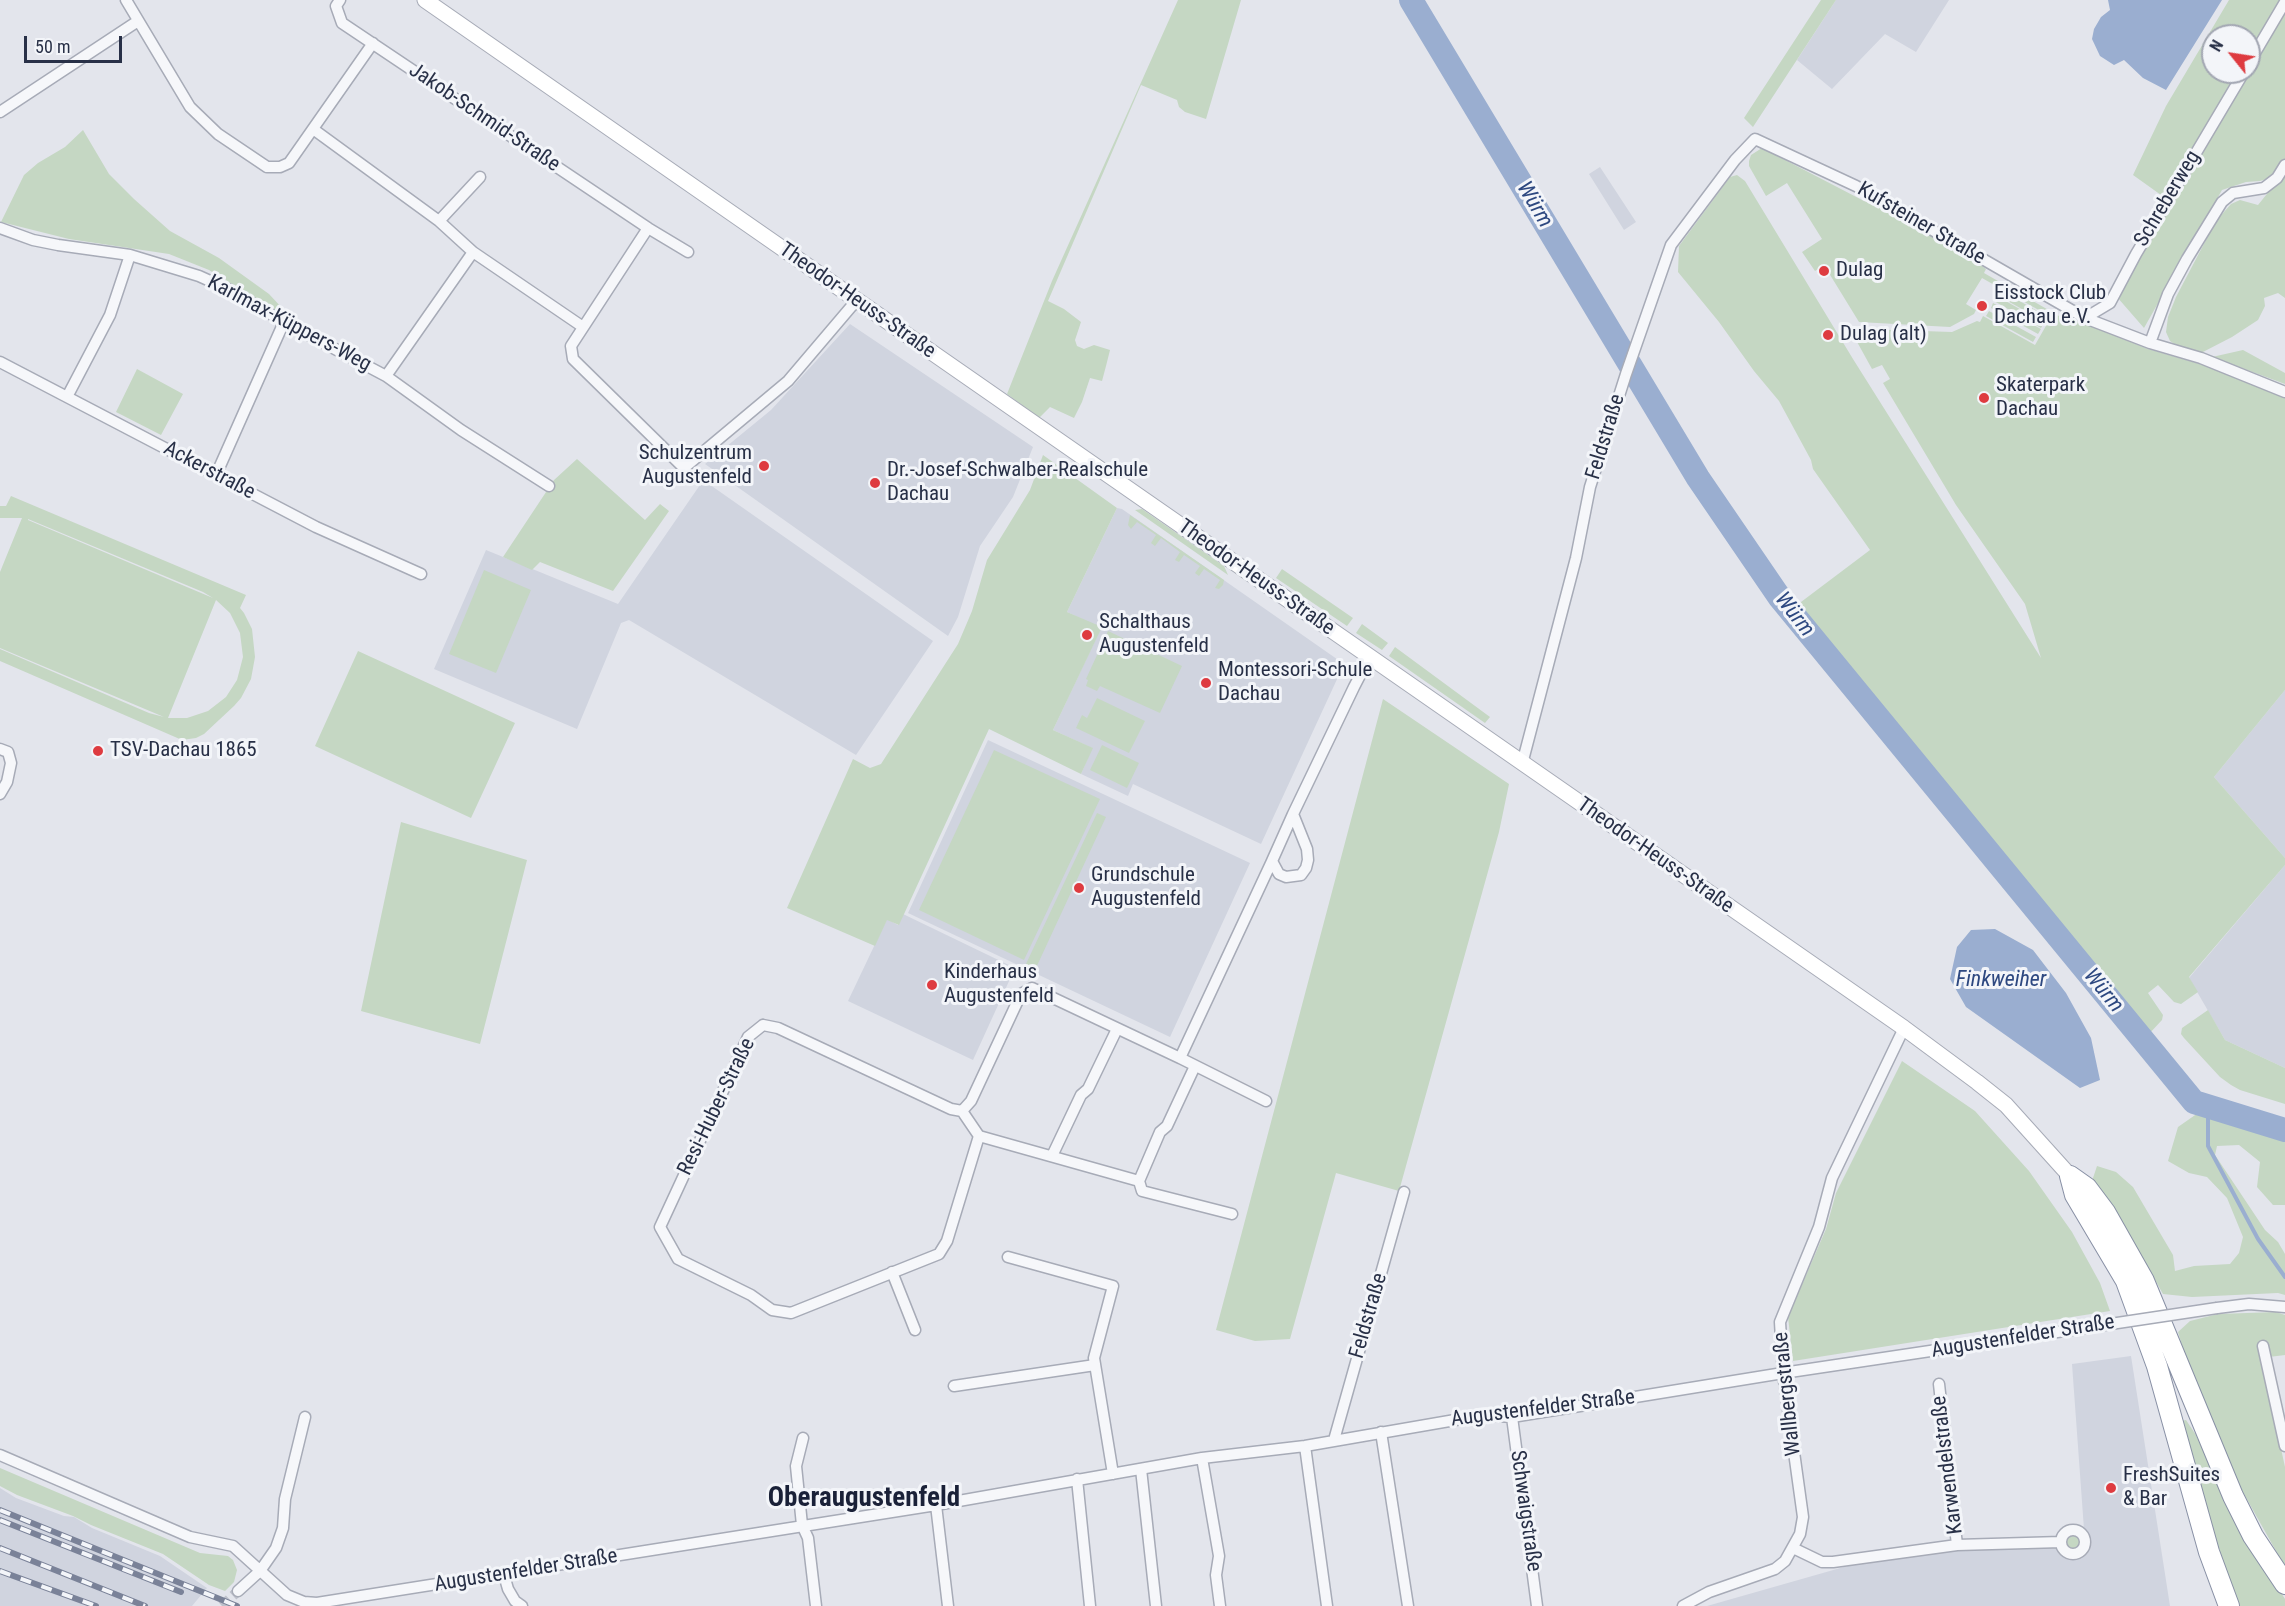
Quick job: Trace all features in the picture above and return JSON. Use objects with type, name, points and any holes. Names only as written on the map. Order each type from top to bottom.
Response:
[{"type":"highway","points":[[2070,1176],[2087,1188],[2105,1212],[2144,1281],[2233,1496],[2253,1536],[2285,1584]]},
{"type":"highway","points":[[2070,1176],[2075,1195],[2126,1281],[2157,1366],[2209,1552],[2229,1606]]},
{"type":"street","points":[[126,0],[190,107],[218,134],[267,167],[280,167],[289,163],[373,43]]},
{"type":"street","name":"Theodor-Heuss-Straße","points":[[425,0],[1904,1029],[2006,1106],[2070,1176]]},
{"type":"street","name":"Jakob-Schmid-Straße","points":[[334,2],[342,23],[648,228],[688,252]]},
{"type":"street","points":[[2261,43],[2285,2]]},
{"type":"street","points":[[0,112],[138,21]]},
{"type":"street","name":"Schreberweg","points":[[2085,318],[2110,303],[2136,254],[2237,84]]},
{"type":"street","points":[[313,129],[439,221],[473,252],[583,327]]},
{"type":"street","name":"Kufsteiner Straße","points":[[1755,140],[1857,186],[2085,318],[2150,343],[2201,358],[2285,392]]},
{"type":"street","name":"Feldstraße","points":[[1522,764],[1576,558],[1590,487],[1631,358],[1671,245],[1735,160],[1755,140]]},
{"type":"street","points":[[2150,343],[2168,294],[2222,202],[2233,193],[2264,188],[2277,178],[2285,165]]},
{"type":"street","points":[[439,221],[480,177]]},
{"type":"street","name":"Karlmax-Küppers-Weg","points":[[0,228],[33,240],[130,255],[199,276],[230,290],[284,322],[386,376],[461,430],[549,486]]},
{"type":"street","points":[[648,228],[571,346],[573,359],[684,468],[788,381],[856,301]]},
{"type":"street","points":[[386,376],[473,252]]},
{"type":"street","points":[[67,396],[110,315],[130,255]]},
{"type":"street","points":[[216,475],[284,322]]},
{"type":"street","name":"Ackerstraße","points":[[0,362],[316,527],[421,574]]},
{"type":"street","points":[[1180,1058],[1293,814],[1370,656]]},
{"type":"street","points":[[0,749],[8,753],[11,763],[7,782],[0,794]]},
{"type":"street","points":[[1272,861],[1279,874],[1286,878],[1301,875],[1306,868],[1307,849],[1293,814]]},
{"type":"street","points":[[1139,1181],[979,1136],[962,1112],[971,1101],[1022,994],[1027,989],[1032,988],[1041,992],[1266,1101]]},
{"type":"street","name":"Resi-Huber-Straße","points":[[892,1272],[791,1313],[772,1310],[751,1295],[678,1259],[660,1227],[748,1037],[763,1025],[778,1028],[951,1109],[962,1112]]},
{"type":"street","points":[[1052,1156],[1081,1095],[1088,1089],[1117,1029]]},
{"type":"street","name":"Wallbergstraße","points":[[1683,1606],[1709,1592],[1775,1569],[1785,1561],[1800,1534],[1803,1517],[1783,1373],[1780,1322],[1819,1227],[1832,1178],[1904,1029]]},
{"type":"street","points":[[1195,1066],[1167,1126],[1160,1132],[1139,1181],[1142,1191],[1232,1214]]},
{"type":"street","points":[[915,1330],[892,1272],[939,1254],[947,1240],[979,1136]]},
{"type":"street","name":"Feldstraße","points":[[1334,1440],[1404,1192]]},
{"type":"street","points":[[1008,1257],[1113,1286],[1094,1358],[1113,1473]]},
{"type":"street","name":"Augustenfelder Straße","points":[[0,1455],[194,1539],[233,1546],[287,1595],[312,1603],[504,1575],[936,1505],[1202,1458],[1305,1446],[1484,1415],[1512,1417],[1783,1373],[2217,1308],[2249,1304],[2285,1307]]},
{"type":"street","points":[[2263,1346],[2285,1446]]},
{"type":"street","points":[[954,1386],[1095,1365]]},
{"type":"street","name":"Karwendelstraße","points":[[1939,1384],[1957,1545]]},
{"type":"street","points":[[237,1591],[260,1571],[276,1548],[283,1528],[285,1499],[305,1417]]},
{"type":"street","name":"Schwaigstraße","points":[[1512,1417],[1537,1606]]},
{"type":"street","points":[[1381,1432],[1408,1606]]},
{"type":"street","points":[[803,1438],[796,1466],[802,1525],[808,1538],[816,1606]]},
{"type":"street","points":[[1305,1446],[1327,1606]]},
{"type":"street","points":[[1202,1458],[1219,1556],[1216,1575],[1220,1606]]},
{"type":"street","points":[[1141,1469],[1156,1606]]},
{"type":"street","points":[[1077,1479],[1090,1606]]},
{"type":"street","points":[[936,1505],[948,1606]]},
{"type":"street","name":"Karwendelstraße","points":[[1794,1548],[1822,1562],[1833,1562],[1957,1545],[2061,1542]]},
{"type":"street","points":[[504,1575],[508,1589],[515,1601],[522,1606]]},
{"type":"shaded area","points":[[1836,0],[1949,0],[1916,52],[1885,34],[1832,89],[1797,60]]},
{"type":"shaded area","points":[[1600,167],[1636,222],[1624,230],[1589,174]]},
{"type":"shaded area","name":"Dr.-Josef-Schwalber-Realschule Dachau","points":[[850,324],[1033,447],[1013,497],[980,546],[958,617],[948,636],[705,464],[771,410]]},
{"type":"shaded area","points":[[702,482],[706,482],[933,641],[856,755],[629,620],[621,623],[577,729],[434,669],[486,550],[618,604]]},
{"type":"shaded area","name":"Montessori-Schule Dachau","points":[[1117,508],[1122,509],[1344,664],[1261,844],[1133,784],[1128,796],[1081,774],[1092,748],[1053,730],[1101,628],[1067,612]]},
{"type":"shaded area","points":[[2285,690],[2285,858],[2214,777]]},
{"type":"shaded area","name":"Grundschule Augustenfeld","points":[[988,740],[1250,863],[1170,1037],[908,913]]},
{"type":"shaded area","points":[[2285,865],[2285,1068],[2225,1040],[2189,978]]},
{"type":"shaded area","name":"Kinderhaus Augustenfeld","points":[[903,914],[1015,968],[973,1060],[848,1001],[887,919],[898,925]]},
{"type":"shaded area","points":[[2131,1356],[2170,1606],[1707,1606],[1886,1555],[1980,1543],[2085,1543],[2072,1364]]},
{"type":"shaded area","points":[[0,1488],[16,1498],[64,1516],[74,1517],[92,1528],[160,1556],[207,1588],[192,1606],[0,1606]]},
{"type":"green space","points":[[1178,0],[1241,0],[1206,119],[1185,112],[1179,107],[1177,100],[1141,85],[1048,301],[1064,309],[1081,322],[1075,340],[1077,346],[1084,349],[1094,345],[1110,350],[1102,381],[1090,378],[1074,418],[1050,407],[1039,418],[1007,394],[1052,281]]},
{"type":"green space","points":[[1821,0],[1836,0],[1753,127],[1744,118]]},
{"type":"green space","points":[[2229,0],[2285,0],[2285,298],[2278,293],[2264,298],[2265,306],[2258,320],[2201,353],[2179,347],[2170,341],[2166,332],[2168,317],[2176,297],[2216,221],[2231,204],[2240,200],[2258,205],[2283,174],[2222,190],[2144,328],[2117,297],[2168,200],[2133,175],[2166,106],[2201,47],[2201,84],[2261,84],[2261,24],[2215,24]]},
{"type":"green space","points":[[83,130],[109,174],[134,199],[170,231],[219,258],[269,294],[283,309],[284,317],[209,270],[169,254],[69,239],[1,222],[24,175],[38,163],[65,147]]},
{"type":"green space","points":[[1762,148],[1876,205],[1978,263],[1986,269],[1984,273],[2059,316],[2063,311],[2082,322],[2148,349],[2203,365],[2285,398],[2285,690],[2214,777],[2285,858],[2285,865],[2189,977],[2198,992],[2181,1004],[2174,1002],[2158,985],[2148,993],[2163,1015],[2162,1020],[2148,1035],[1797,605],[1870,550],[1813,469],[1811,460],[1779,401],[1678,272],[1679,246],[1730,177],[1737,175],[1745,181],[1853,359],[2041,658],[2025,604],[1956,505],[1883,383],[1890,379],[1882,365],[1872,369],[1856,340],[1866,334],[1863,329],[1952,332],[1977,321],[1980,322],[1983,316],[2035,345],[2051,317],[1982,278],[1966,304],[1976,310],[1974,314],[1950,327],[1859,322],[1824,265],[1815,271],[1802,252],[1822,239],[1787,183],[1766,196],[1749,166],[1751,155]]},
{"type":"green space","points":[[2000,290],[2048,317],[2045,322],[1997,295]]},
{"type":"green space","points":[[1997,296],[2044,323],[2041,328],[1994,301]]},
{"type":"green space","points":[[1993,303],[2041,329],[2038,334],[1991,308]]},
{"type":"green space","points":[[1989,311],[2036,337],[2033,342],[1986,316]]},
{"type":"green space","points":[[2243,350],[2285,373],[2285,384],[2212,357]]},
{"type":"green space","points":[[137,369],[183,394],[161,435],[116,412]]},
{"type":"green space","points":[[1043,455],[1117,508],[1067,612],[1102,627],[1053,730],[1093,748],[1081,774],[989,729],[899,925],[887,920],[875,946],[787,908],[853,759],[870,768],[881,764],[958,644],[972,611],[987,560],[1030,490]]},
{"type":"green space","points":[[577,459],[645,520],[660,504],[669,511],[613,591],[540,562],[532,570],[503,557],[554,480]]},
{"type":"green space","points":[[11,496],[246,595],[240,608],[252,629],[255,657],[251,679],[241,698],[204,734],[182,740],[0,661],[0,649],[149,713],[164,717],[0,648],[0,572],[22,518],[0,518],[0,506],[6,506]],"holes":[[[28,520],[203,592],[213,598]],[[216,600],[230,613],[240,633],[243,657],[237,680],[226,697],[208,711],[187,718],[168,718]]]},
{"type":"green space","points":[[1142,509],[1224,566],[1228,575],[1135,510]]},
{"type":"green space","points":[[1130,515],[1224,580],[1223,585],[1219,589],[1215,588],[1220,580],[1204,569],[1199,576],[1195,573],[1200,566],[1184,555],[1179,562],[1175,560],[1180,552],[1161,538],[1155,546],[1151,543],[1156,535],[1137,522],[1131,529],[1128,525]]},
{"type":"green space","points":[[1282,569],[1353,618],[1347,626],[1276,578]]},
{"type":"green space","points":[[484,570],[531,590],[496,673],[449,654]]},
{"type":"green space","points":[[1362,624],[1388,643],[1382,650],[1356,633]]},
{"type":"green space","points":[[1108,631],[1182,666],[1160,713],[1100,686],[1097,691],[1086,686],[1088,680],[1086,679]]},
{"type":"green space","points":[[1395,647],[1490,717],[1485,723],[1389,656]]},
{"type":"green space","points":[[358,651],[515,723],[471,818],[315,746]]},
{"type":"green space","points":[[1097,698],[1145,721],[1129,753],[1076,728],[1082,715],[1087,718]]},
{"type":"green space","points":[[1383,699],[1509,784],[1499,832],[1399,1191],[1336,1173],[1290,1339],[1255,1341],[1216,1330]]},
{"type":"green space","points":[[1102,745],[1139,763],[1127,788],[1090,770]]},
{"type":"green space","points":[[994,750],[1100,799],[1024,960],[919,910]]},
{"type":"green space","points":[[1097,813],[1106,817],[1035,970],[1025,966]]},
{"type":"green space","points":[[401,822],[527,860],[480,1044],[361,1011]]},
{"type":"green space","points":[[2208,1010],[2225,1040],[2285,1068],[2285,1104],[2231,1085],[2220,1077],[2184,1038],[2181,1034],[2182,1028]]},
{"type":"green space","points":[[1902,1061],[1975,1111],[2029,1171],[2072,1232],[2100,1283],[2110,1311],[1793,1361],[1788,1317],[1826,1229],[1836,1193]]},
{"type":"green space","points":[[2208,1106],[2285,1130],[2285,1205],[2273,1205],[2257,1187],[2260,1162],[2239,1145],[2217,1146],[2215,1155],[2265,1230],[2278,1242],[2285,1254],[2285,1295],[2278,1293],[2192,1297],[2163,1294],[2130,1236],[2092,1181],[2097,1166],[2116,1172],[2133,1187],[2173,1255],[2175,1271],[2194,1266],[2230,1264],[2239,1253],[2243,1237],[2227,1198],[2207,1177],[2189,1173],[2168,1161],[2178,1127]]},
{"type":"green space","points":[[2276,1312],[2285,1315],[2285,1355],[2261,1358],[2285,1467],[2285,1567],[2226,1462],[2187,1362],[2178,1332],[2190,1321],[2218,1314]]},
{"type":"green space","points":[[2186,1420],[2196,1435],[2234,1518],[2285,1599],[2285,1606],[2240,1606],[2218,1557],[2181,1421]]},
{"type":"green space","points":[[0,1468],[200,1553],[228,1556],[233,1560],[237,1570],[234,1582],[225,1591],[209,1585],[163,1554],[17,1495],[0,1486]]},
{"type":"green space","points":[[2073,1533],[2079,1536],[2082,1542],[2079,1548],[2073,1551],[2067,1548],[2064,1542],[2067,1536]]},
{"type":"water","points":[[2108,0],[2222,0],[2207,24],[2201,24],[2201,34],[2166,90],[2143,78],[2124,60],[2114,65],[2100,56],[2092,39],[2094,29],[2101,17],[2110,10]]},
{"type":"water","name":"Finkweiher","points":[[1995,929],[2033,950],[2066,993],[2091,1038],[2100,1080],[2080,1088],[1966,1007],[1950,979],[1957,947],[1971,930]]},
{"type":"waterway","name":"Würm","points":[[1411,0],[1698,478],[1780,598],[2194,1102],[2285,1130]]},
{"type":"waterway","points":[[2208,1106],[2208,1146],[2258,1239],[2285,1277]]},
{"type":"tunnel","points":[[222,1606],[238,1591]]},
{"type":"railway","points":[[0,1510],[237,1606]]},
{"type":"railway","points":[[0,1520],[181,1592]]},
{"type":"railway","points":[[0,1548],[145,1606]]},
{"type":"railway","points":[[0,1571],[96,1606]]},
{"type":"place","name":"Dulag","points":[[1824,271]]},
{"type":"place","name":"Eisstock Club Dachau e.V.","points":[[1982,306]]},
{"type":"place","name":"Dulag (alt)","points":[[1828,335]]},
{"type":"place","name":"Skaterpark Dachau","points":[[1984,398]]},
{"type":"place","name":"Schulzentrum Augustenfeld","points":[[764,466]]},
{"type":"place","name":"Dr.-Josef-Schwalber-Realschule Dachau","points":[[875,483]]},
{"type":"place","name":"Schalthaus Augustenfeld","points":[[1087,635]]},
{"type":"place","name":"Montessori-Schule Dachau","points":[[1206,683]]},
{"type":"place","name":"TSV-Dachau 1865","points":[[98,751]]},
{"type":"place","name":"Grundschule Augustenfeld","points":[[1079,888]]},
{"type":"place","name":"Kinderhaus Augustenfeld","points":[[932,985]]},
{"type":"place","name":"FreshSuites & Bar","points":[[2111,1488]]},
{"type":"district","name":"Oberaugustenfeld","points":[[864,1499]]}]
